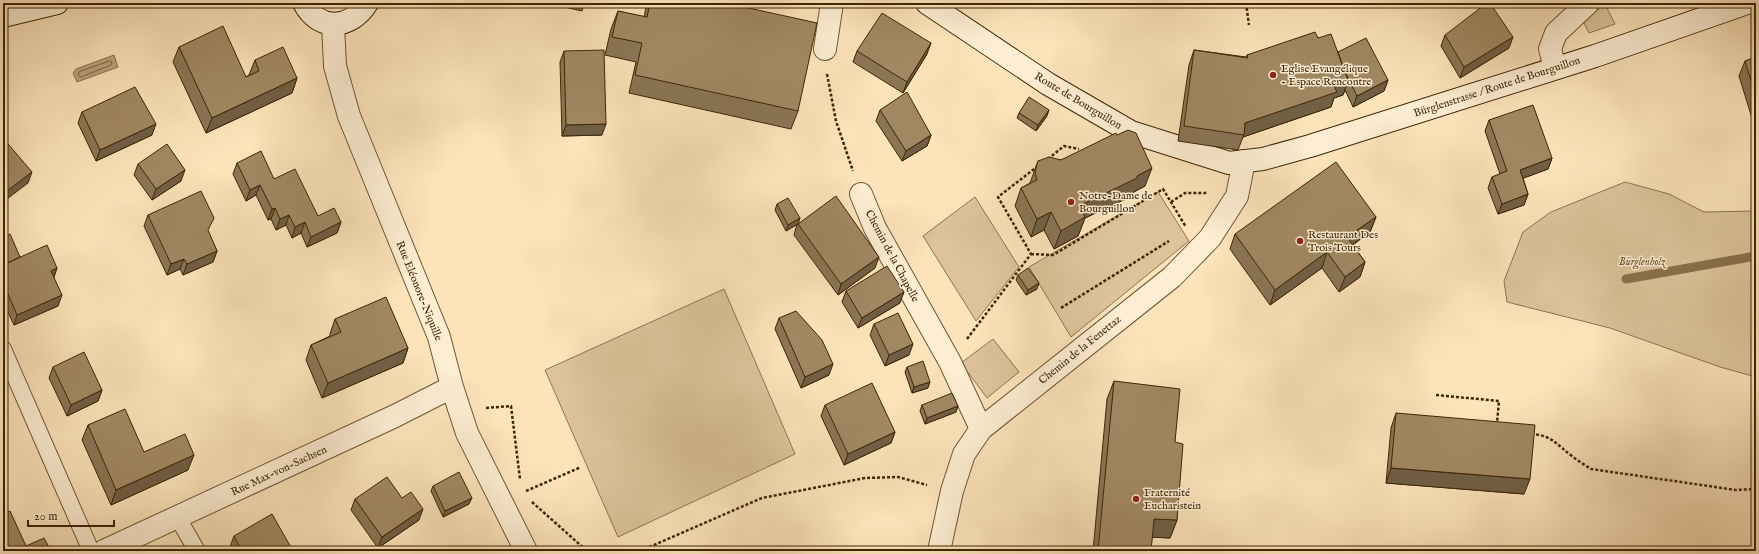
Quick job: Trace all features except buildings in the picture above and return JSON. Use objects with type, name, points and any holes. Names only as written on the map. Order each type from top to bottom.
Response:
[{"type":"street","points":[[3,16],[57,3]]},
{"type":"street","points":[[304,3],[314,17],[323,22],[333,24],[344,23],[354,19],[367,3]]},
{"type":"street","points":[[825,49],[832,3]]},
{"type":"street","name":"Route de Bourguillon","points":[[927,3],[1048,84],[1131,132],[1217,160],[1229,163],[1244,161]]},
{"type":"street","points":[[1555,68],[1550,49],[1556,33],[1588,3]]},
{"type":"street","name":"Bürglenstrasse / Route de Bourguillon","points":[[1244,161],[1263,159],[1310,146],[1555,68],[1728,11],[1747,3]]},
{"type":"street","name":"Rue Eléonore-Niquille","points":[[333,24],[335,66],[349,116],[439,337],[452,387],[467,433],[526,551]]},
{"type":"street","name":"Chemin de la Fenettaz","points":[[939,551],[952,491],[964,454],[982,429],[1172,277],[1210,238],[1237,196],[1244,161]]},
{"type":"street","name":"Chemin de la Chapelle","points":[[861,194],[875,228],[950,362],[982,429]]},
{"type":"street","name":"Rue Max-von-Sachsen","points":[[104,551],[178,518],[395,416],[452,387]]},
{"type":"lane","points":[[3,349],[92,551]]},
{"type":"lane","points":[[178,518],[197,551]]},
{"type":"path","points":[[1246,3],[1249,25]]},
{"type":"path","points":[[825,49],[827,82],[836,121],[861,194]]},
{"type":"path","points":[[1046,160],[1064,146],[1079,149]]},
{"type":"path","points":[[1031,254],[998,197],[1040,165]]},
{"type":"path","points":[[1031,254],[1053,255],[1163,189],[1188,229]]},
{"type":"path","points":[[1171,202],[1185,194],[1207,193]]},
{"type":"path","points":[[1061,308],[1174,237]]},
{"type":"path","points":[[950,362],[1031,254]]},
{"type":"path","points":[[1436,395],[1499,401],[1497,427]]},
{"type":"path","points":[[459,410],[511,406],[522,493],[587,551]]},
{"type":"path","points":[[1526,434],[1540,435],[1555,440],[1573,457],[1591,469],[1736,490],[1756,489]]},
{"type":"path","points":[[502,502],[581,467]]},
{"type":"path","points":[[640,551],[762,498],[865,478],[898,477],[952,491]]},
{"type":"green space","points":[[1606,3],[1613,3],[1607,8],[1615,24],[1589,33],[1583,21]]},
{"type":"green space","name":"Bürglenholz","points":[[1625,182],[1669,194],[1704,212],[1756,211],[1756,377],[1720,367],[1610,328],[1507,302],[1504,281],[1523,232],[1551,212]]},
{"type":"green space","points":[[1158,192],[1189,241],[1071,337],[1029,267]]},
{"type":"green space","points":[[975,197],[1019,267],[976,321],[923,236]]},
{"type":"green space","points":[[724,289],[795,454],[618,537],[545,370]]},
{"type":"green space","points":[[993,339],[1019,372],[987,398],[961,363]]},
{"type":"water","points":[[114,55],[118,67],[77,82],[73,73],[76,69]]},
{"type":"waterway","points":[[1626,279],[1756,256]]},
{"type":"place","name":"Eglise Evangélique - Espace Rencontre","points":[[1273,75]]},
{"type":"place","name":"Notre-Dame de Bourguillon","points":[[1071,202]]},
{"type":"place","name":"Restaurant Des Trois Tours","points":[[1300,241]]},
{"type":"place","name":"Fraternité Eucharistein","points":[[1136,499]]}]
